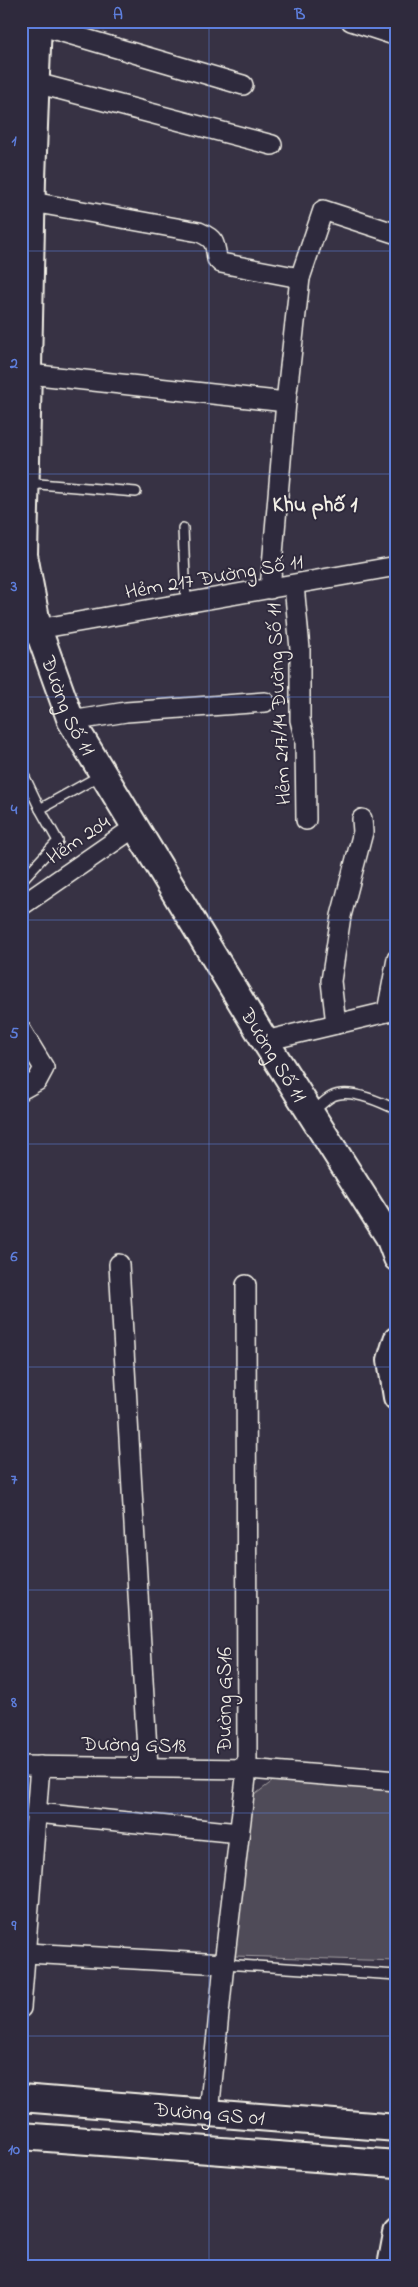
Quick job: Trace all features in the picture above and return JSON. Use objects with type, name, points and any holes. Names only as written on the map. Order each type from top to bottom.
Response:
[{"type":"main road","points":[[28,184],[36,83],[38,23]]},
{"type":"main road","name":"Đường Số 11","points":[[28,184],[29,374],[24,554],[25,586],[38,629],[71,721],[265,1041],[389,1237],[397,1258]]},
{"type":"main road","points":[[397,1340],[391,1360],[397,1397]]},
{"type":"main road","name":"Đường GS 01","points":[[21,2098],[397,2128]]},
{"type":"main road","points":[[206,2150],[210,2113]]},
{"type":"main road","name":"Đường GS 01","points":[[21,2136],[397,2164]]},
{"type":"main road","points":[[391,2266],[397,2234]]},
{"type":"street","points":[[351,21],[397,36]]},
{"type":"street","points":[[38,23],[243,85]]},
{"type":"street","points":[[36,83],[272,145]]},
{"type":"street","points":[[28,184],[199,232],[215,244],[217,259],[220,262],[300,278]]},
{"type":"street","points":[[270,588],[286,402],[300,278],[323,210],[397,234]]},
{"type":"street","points":[[29,374],[286,402]]},
{"type":"street","name":"Hẻm 217 Đường Số 11","points":[[38,629],[397,566]]},
{"type":"street","name":"Hẻm 217/14 Đường Số 11","points":[[294,585],[300,649],[300,720],[305,740],[306,820]]},
{"type":"street","points":[[71,721],[126,712],[265,702]]},
{"type":"street","points":[[336,1024],[331,982],[341,916],[363,832],[362,819]]},
{"type":"street","name":"Hẻm 204","points":[[21,906],[135,827]]},
{"type":"street","points":[[265,1041],[392,1010],[397,959]]},
{"type":"street","points":[[21,1030],[44,1068],[37,1081],[21,1090]]},
{"type":"street","points":[[119,1264],[148,1767]]},
{"type":"street","name":"Đường GS16","points":[[210,2113],[238,1833],[247,1769],[246,1285]]},
{"type":"street","points":[[21,2008],[27,1953],[37,1812],[30,1766]]},
{"type":"street","name":"Đường GS18","points":[[30,1766],[247,1769],[397,1781]]},
{"type":"street","points":[[37,1812],[238,1833]]},
{"type":"street","points":[[27,1953],[224,1964]]},
{"type":"lane","points":[[26,483],[136,492]]},
{"type":"lane","points":[[183,528],[186,603]]},
{"type":"lane","points":[[21,769],[40,809],[58,840],[21,881]]},
{"type":"lane","points":[[40,809],[103,774]]},
{"type":"lane","points":[[310,1114],[333,1096],[359,1096],[381,1102],[397,1110]]},
{"type":"lane","points":[[224,1964],[397,1975]]},
{"type":"shaded area","points":[[277,1778],[397,1788],[397,1961],[235,1956],[249,1799]]},
{"type":"district","name":"Khu phố 1","points":[[315,503]]}]
